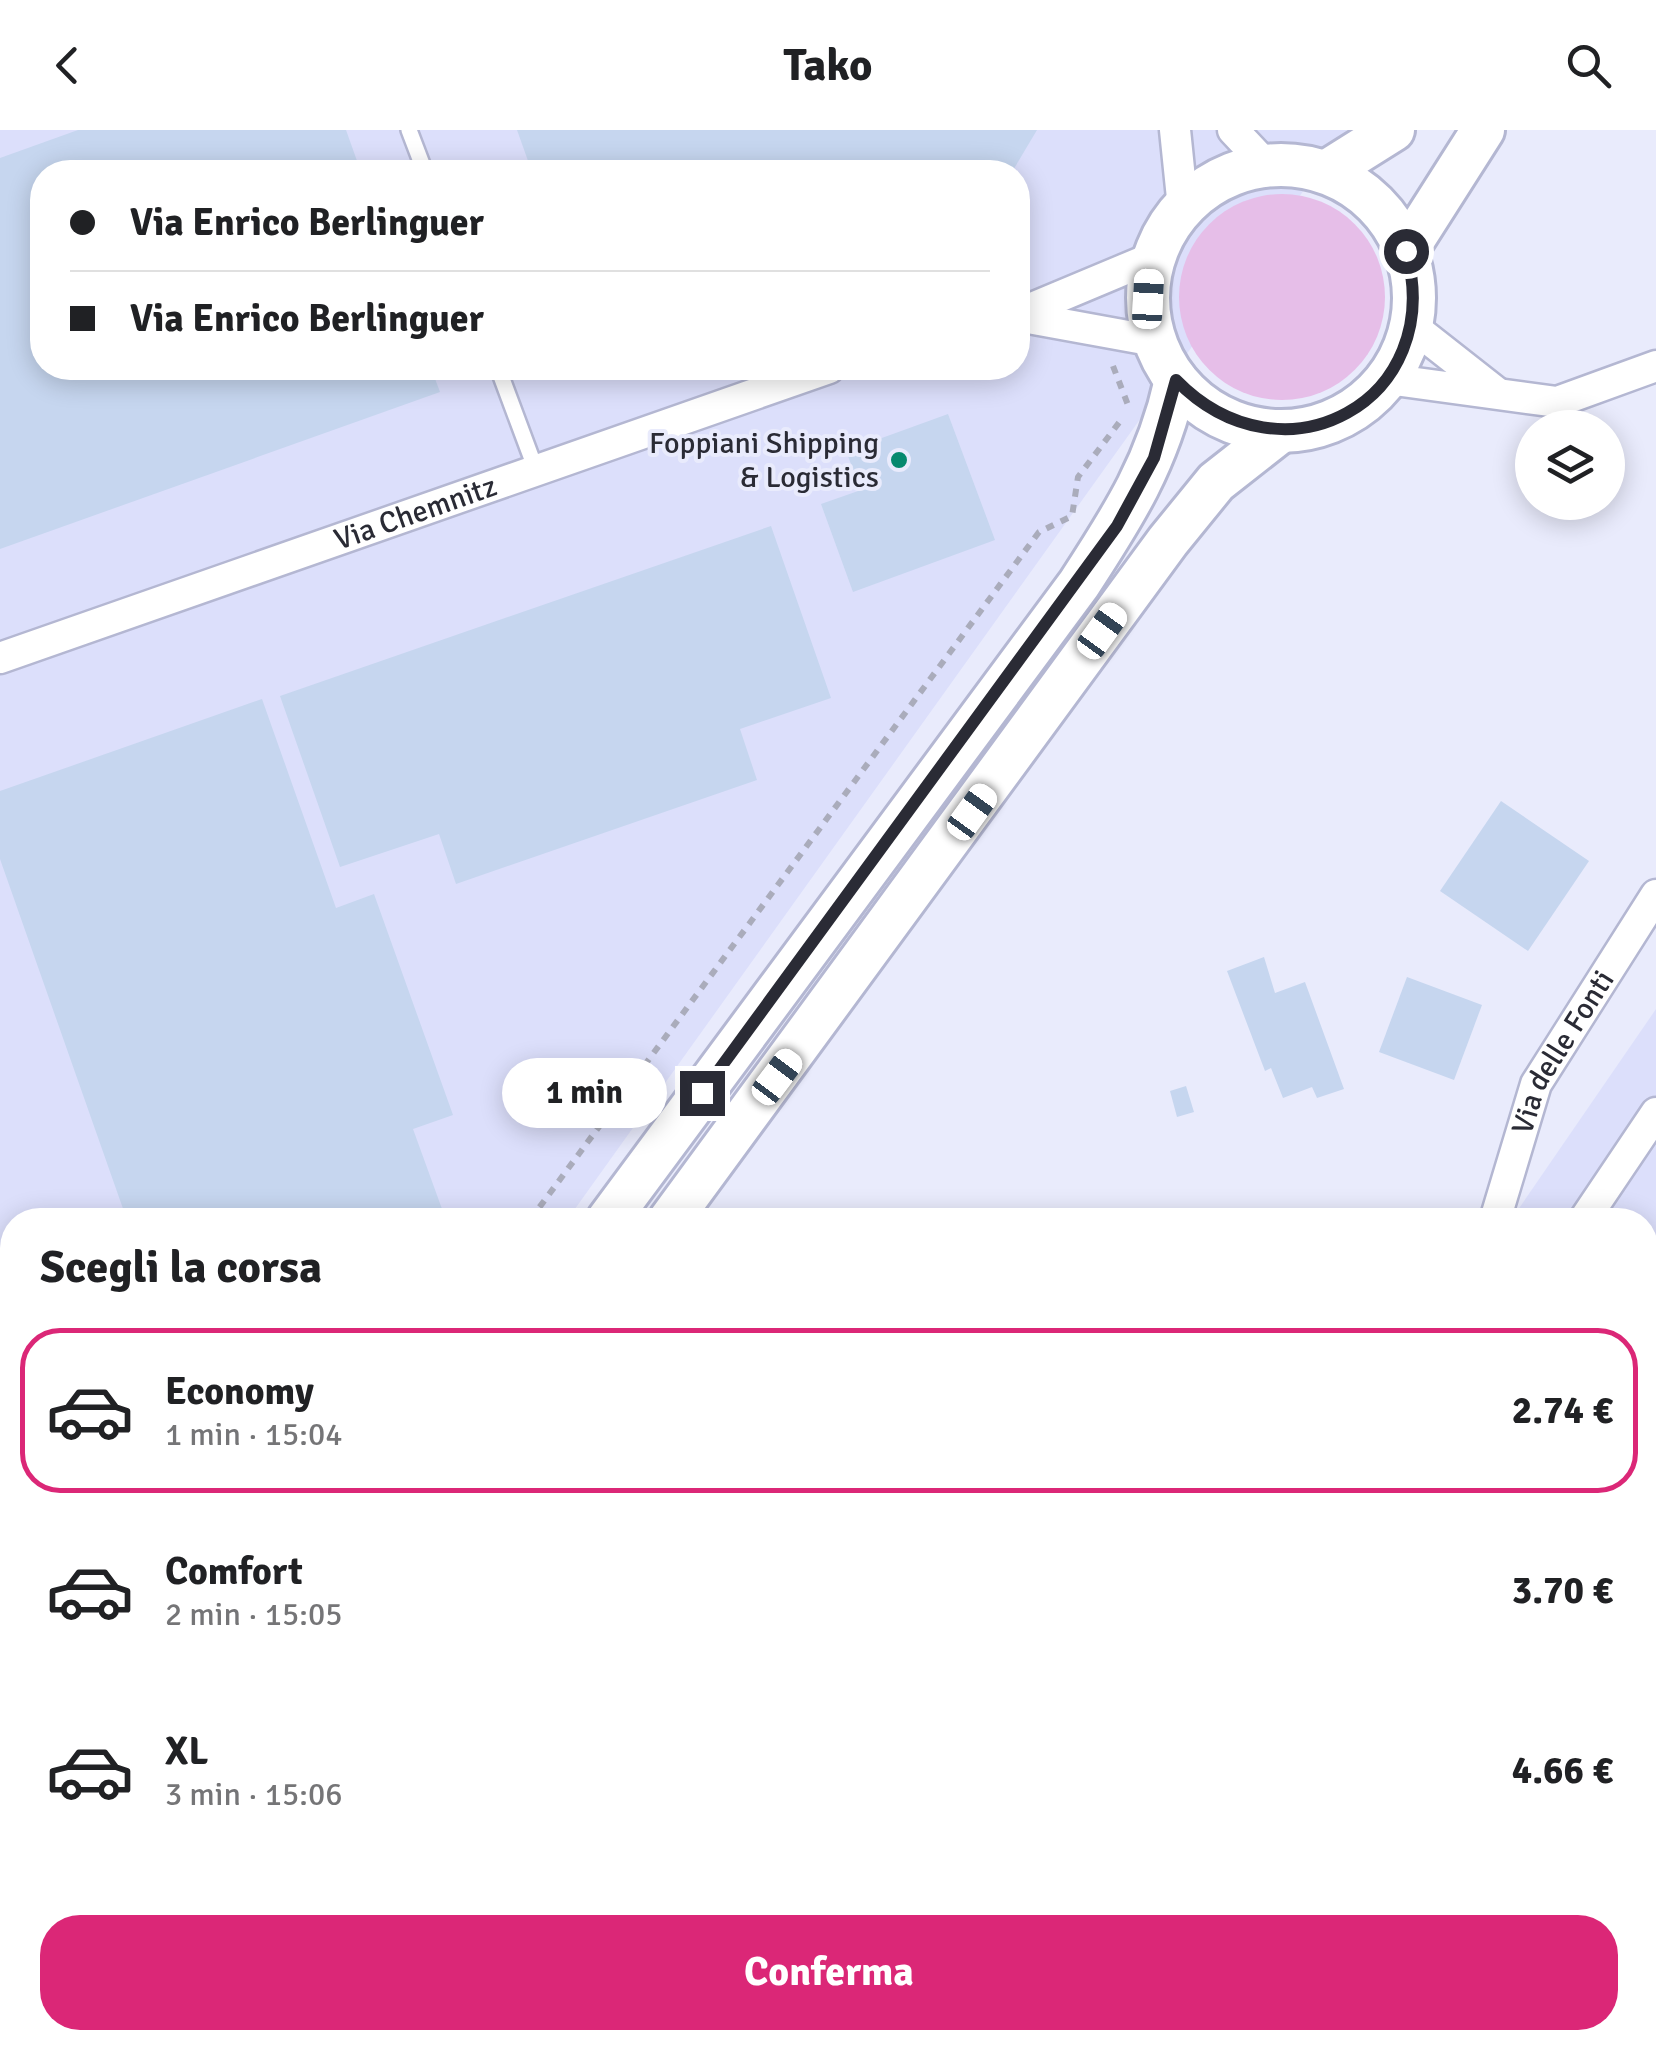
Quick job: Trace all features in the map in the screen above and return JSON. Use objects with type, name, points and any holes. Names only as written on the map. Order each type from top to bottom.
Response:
[{"type":"main road","points":[[1326,172],[1394,130]]},
{"type":"main road","points":[[1406,251],[1483,130]]},
{"type":"main road","points":[[1266,164],[1326,172],[1375,202],[1406,251],[1413,276],[1412,326],[1388,379],[1340,418],[1282,431],[1222,418],[1176,380],[1155,341],[1148,299],[1154,257],[1183,208],[1211,184],[1266,164]]},
{"type":"main road","points":[[617,1208],[1078,584],[1136,498],[1167,422],[1176,380]]},
{"type":"main road","points":[[679,1208],[1168,540],[1216,482],[1282,431]]},
{"type":"street","points":[[1175,130],[1183,208]]},
{"type":"street","points":[[1233,130],[1266,164]]},
{"type":"street","points":[[1030,310],[1154,257]]},
{"type":"street","points":[[1030,317],[1155,341]]},
{"type":"street","points":[[1412,326],[1499,394]]},
{"type":"street","points":[[1388,379],[1540,402],[1574,399],[1656,366]]},
{"type":"street","name":"Via Chemnitz","points":[[0,658],[795,380]]},
{"type":"street","name":"Via delle Fonti","points":[[1499,1208],[1536,1084],[1656,895]]},
{"type":"street","points":[[1592,1208],[1656,1113]]},
{"type":"lane","points":[[409,130],[420,160]]},
{"type":"lane","points":[[502,380],[536,470]]},
{"type":"path","points":[[539,1208],[1039,532],[1072,516],[1078,477],[1128,411],[1127,393],[1107,354]]},
{"type":"shaded area","points":[[0,130],[1347,130],[576,1208],[0,1208]]},
{"type":"shaded area","points":[[1282,194],[1321,202],[1355,224],[1377,258],[1385,297],[1377,336],[1355,370],[1321,392],[1282,400],[1243,392],[1209,370],[1187,336],[1179,297],[1187,258],[1209,224],[1243,202]]},
{"type":"shaded area","points":[[1656,1009],[1656,1208],[1519,1208]]},
{"type":"building","points":[[78,130],[346,130],[357,160],[30,160],[30,380],[436,380],[440,392],[0,549],[0,158]]},
{"type":"building","points":[[517,130],[1037,130],[1019,160],[528,160]]},
{"type":"building","points":[[948,414],[995,540],[853,592],[821,504],[861,490],[846,451]]},
{"type":"building","points":[[771,526],[831,698],[740,729],[757,780],[456,884],[439,834],[340,867],[280,696]]},
{"type":"building","points":[[262,699],[336,908],[374,894],[453,1115],[413,1129],[442,1208],[123,1208],[0,859],[0,791]]},
{"type":"building","points":[[1501,801],[1589,861],[1528,951],[1440,891]]},
{"type":"building","points":[[1264,957],[1275,993],[1305,982],[1344,1089],[1317,1098],[1312,1087],[1283,1098],[1271,1068],[1265,1071],[1227,971]]},
{"type":"building","points":[[1407,977],[1482,1005],[1454,1080],[1379,1052]]},
{"type":"building","points":[[1186,1086],[1194,1112],[1177,1117],[1170,1091]]},
{"type":"place","name":"Foppiani Shipping & Logistics","points":[[899,460]]},
{"type":"route","points":[[702,1093],[1078,584],[1136,498],[1167,422],[1176,380],[1222,418],[1251,428],[1312,428],[1340,418],[1366,401],[1388,379],[1402,354],[1412,326],[1415,301],[1406,251]]}]
